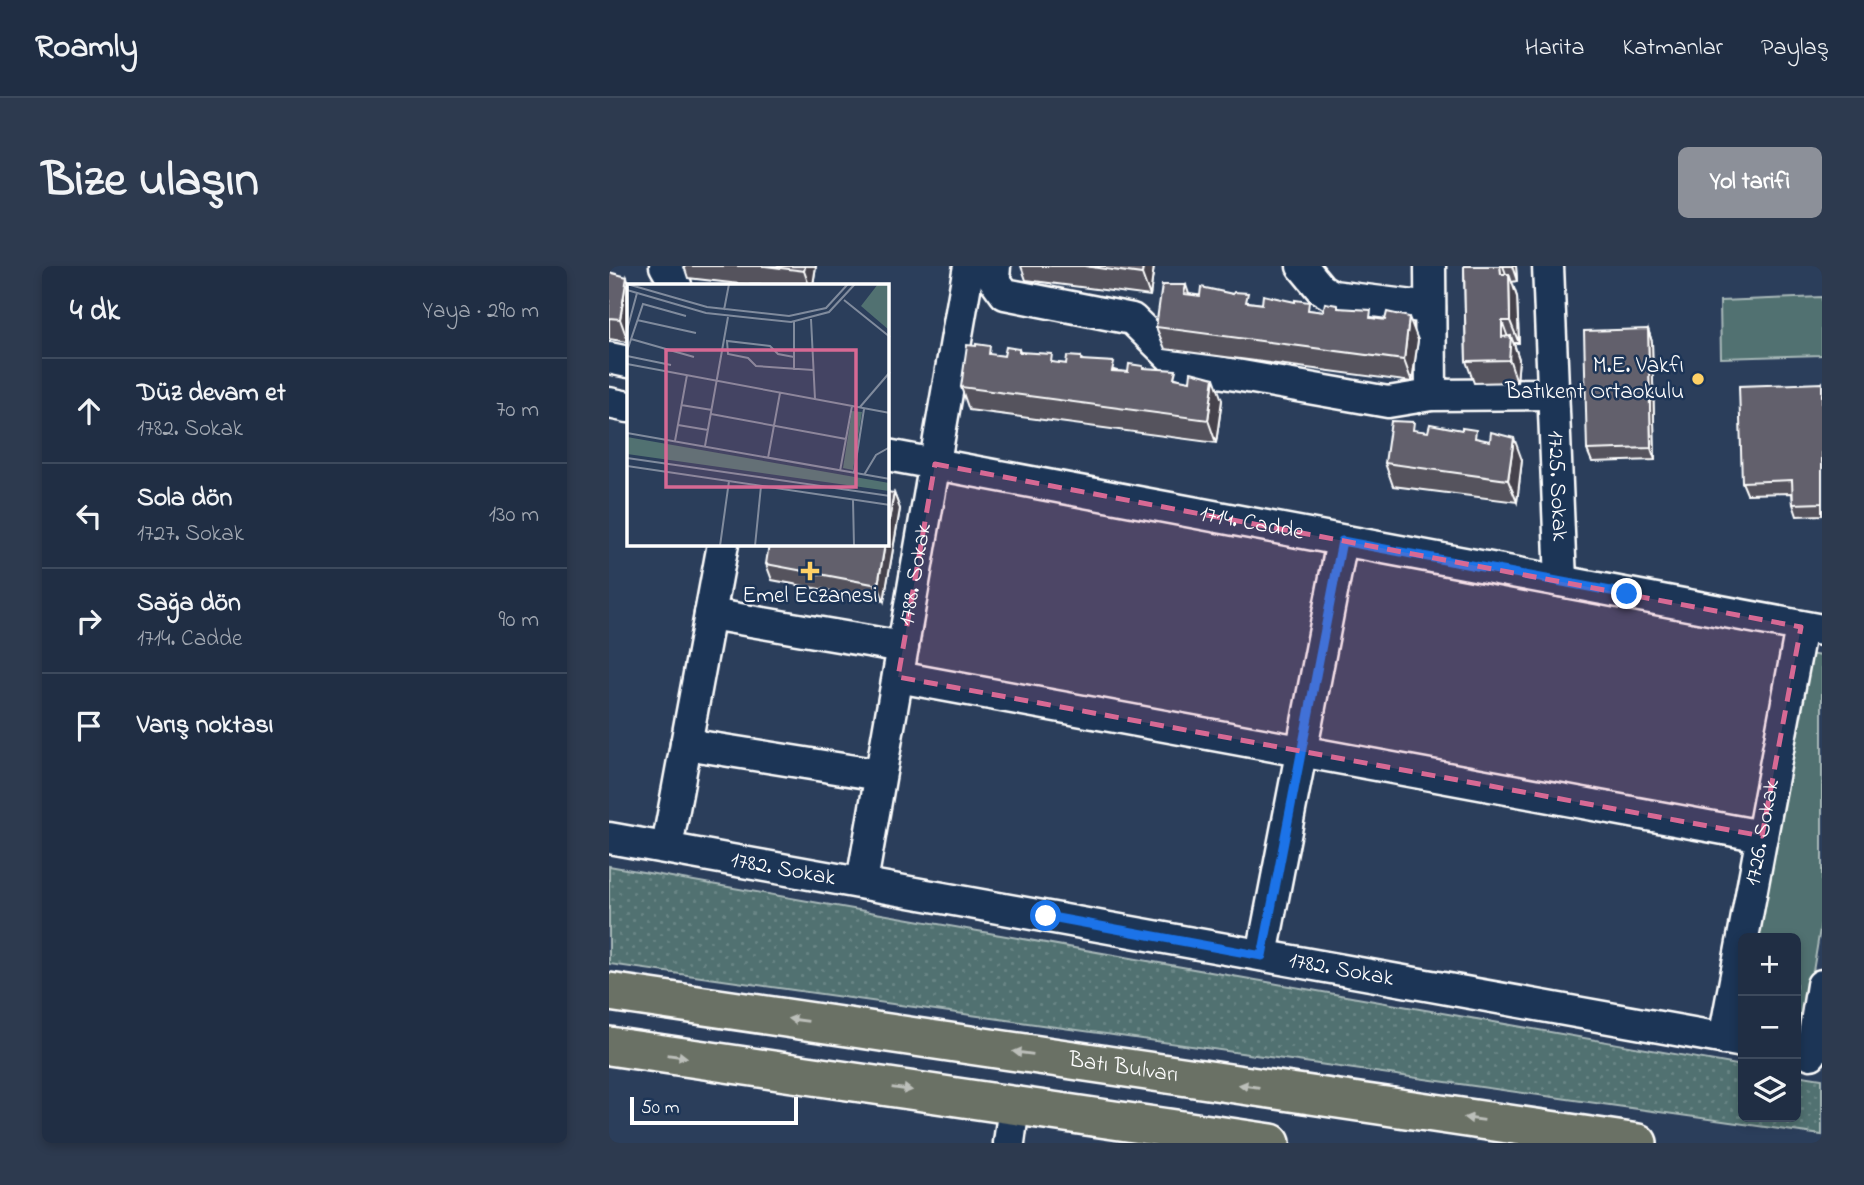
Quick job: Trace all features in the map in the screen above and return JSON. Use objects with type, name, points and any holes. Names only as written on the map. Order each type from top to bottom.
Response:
[{"type":"main road","name":"Batı Bulvarı","points":[[609,992],[1638,1143]]},
{"type":"main road","points":[[609,1046],[1216,1139],[1271,1143]]},
{"type":"street","points":[[665,266],[675,284]]},
{"type":"street","name":"1788. Sokak","points":[[862,883],[969,266]]},
{"type":"street","points":[[995,266],[994,279],[1005,294],[1132,319],[1172,358],[1185,366],[1388,402],[1431,395],[1553,394]]},
{"type":"street","points":[[1302,266],[1321,289],[1332,296],[1430,309]]},
{"type":"street","points":[[1430,266],[1431,395]]},
{"type":"street","name":"1725. Sokak","points":[[1548,266],[1561,582]]},
{"type":"street","points":[[609,358],[627,362]]},
{"type":"street","points":[[609,403],[627,407]]},
{"type":"street","name":"1714. Cadde","points":[[889,455],[1812,629]]},
{"type":"street","points":[[1262,956],[1342,541]]},
{"type":"street","points":[[667,847],[723,546]]},
{"type":"street","points":[[710,614],[903,647]]},
{"type":"street","name":"1726. Sokak","points":[[1734,1041],[1762,836],[1812,629]]},
{"type":"street","points":[[898,677],[1762,836]]},
{"type":"street","points":[[686,744],[880,775]]},
{"type":"street","name":"1782. Sokak","points":[[609,838],[1734,1041]]},
{"type":"street","points":[[1810,1054],[1822,985]]},
{"type":"street","points":[[1009,1143],[1014,1106]]},
{"type":"highlighted area","points":[[935,464],[1801,627],[1762,836],[898,677]]},
{"type":"green space","points":[[1822,297],[1822,355],[1721,358],[1720,301]]},
{"type":"green space","points":[[1802,653],[1822,656],[1822,917],[1803,1032],[1801,933],[1756,933]]},
{"type":"green space","points":[[609,866],[1738,1065],[1738,1122],[1801,1122],[1801,1076],[1822,1079],[1822,1135],[609,964]]},
{"type":"building","points":[[765,266],[805,266],[804,271]]},
{"type":"building","points":[[1084,266],[1143,266],[1142,274]]},
{"type":"building","points":[[1464,266],[1500,266],[1501,274],[1509,274],[1510,321],[1502,321],[1502,337],[1511,336],[1509,360],[1466,361]]},
{"type":"building","points":[[609,272],[627,277],[620,319],[609,318]]},
{"type":"building","points":[[1162,285],[1186,285],[1184,294],[1200,296],[1201,287],[1233,294],[1248,293],[1246,302],[1262,304],[1263,295],[1295,302],[1309,302],[1308,310],[1323,312],[1325,303],[1338,305],[1338,308],[1371,310],[1370,318],[1385,320],[1387,312],[1409,317],[1404,360],[1156,327]]},
{"type":"building","points":[[1648,329],[1651,448],[1587,450],[1584,331]]},
{"type":"building","points":[[967,345],[990,346],[989,354],[1004,356],[1006,347],[1019,349],[1019,352],[1052,354],[1051,362],[1066,364],[1067,356],[1081,357],[1081,360],[1114,362],[1112,371],[1128,372],[1129,364],[1143,368],[1176,370],[1174,378],[1190,381],[1191,372],[1214,378],[1208,420],[961,387]]},
{"type":"building","points":[[1822,383],[1822,503],[1793,504],[1792,480],[1742,482],[1739,386]]},
{"type":"building","points":[[1391,421],[1414,422],[1413,430],[1428,432],[1430,424],[1476,430],[1475,438],[1490,441],[1491,432],[1514,438],[1508,480],[1385,463]]},
{"type":"building","points":[[889,492],[894,493],[889,520]]},
{"type":"building","points":[[769,546],[885,546],[878,585],[766,564]]},
{"type":"place","name":"M.E. Vakfı Batıkent Ortaokulu","points":[[1698,379]]},
{"type":"place","name":"Emel Eczanesi","points":[[810,571]]},
{"type":"route","points":[[1046,916],[1262,956],[1342,541],[1627,594]]}]
